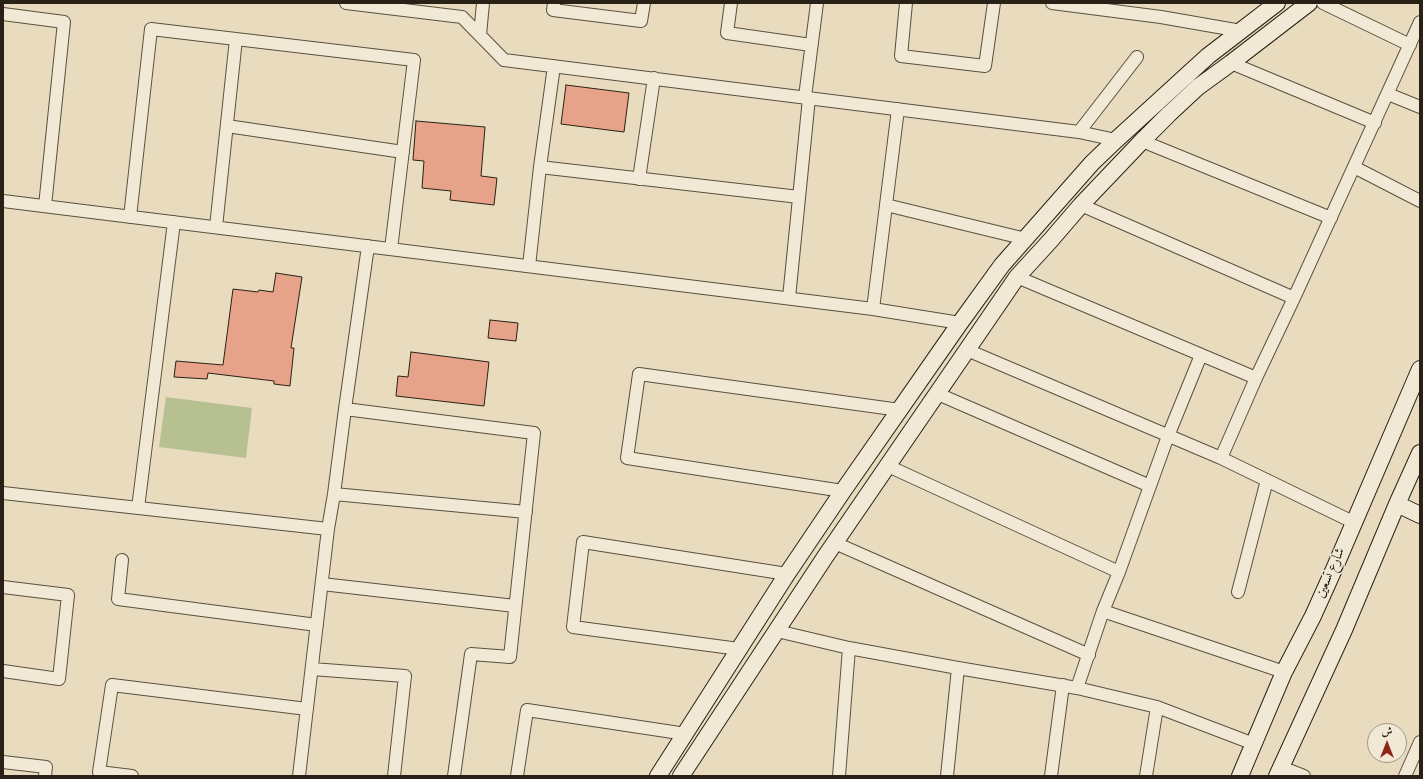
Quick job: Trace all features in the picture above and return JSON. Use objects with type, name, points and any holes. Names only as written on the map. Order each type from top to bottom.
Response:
[{"type":"main road","points":[[681,776],[835,543],[1017,277],[1081,205],[1142,141],[1198,87],[1308,3]]},
{"type":"main road","points":[[658,776],[787,574],[808,546],[843,491],[1002,265],[1092,164],[1198,65],[1272,6],[1282,23]]},
{"type":"main road","name":"شارع تسعين","points":[[1240,776],[1284,672],[1313,616],[1420,370]]},
{"type":"main road","points":[[1279,771],[1365,584],[1397,504],[1415,478],[1420,453]]},
{"type":"main road","points":[[1397,504],[1420,515]]},
{"type":"main road","points":[[808,546],[826,557]]},
{"type":"street","points":[[346,3],[418,7],[462,17],[504,60],[1079,132],[1116,140]]},
{"type":"street","points":[[480,35],[483,3]]},
{"type":"street","points":[[554,3],[553,10],[642,20],[644,3]]},
{"type":"street","points":[[731,3],[727,33],[811,45]]},
{"type":"street","points":[[788,298],[799,197],[811,45],[817,3]]},
{"type":"street","points":[[906,3],[901,56],[986,66],[994,3]]},
{"type":"street","points":[[1052,3],[1161,17],[1241,31]]},
{"type":"street","points":[[1323,3],[1410,45]]},
{"type":"street","points":[[3,14],[64,22],[45,206]]},
{"type":"street","points":[[1221,458],[1256,378],[1375,123],[1420,22]]},
{"type":"street","points":[[130,217],[151,29],[414,60],[391,249]]},
{"type":"street","points":[[216,227],[236,39]]},
{"type":"street","points":[[1079,132],[1137,57]]},
{"type":"street","points":[[1231,63],[1375,123]]},
{"type":"street","points":[[529,266],[540,167],[554,66]]},
{"type":"street","points":[[639,178],[654,78]]},
{"type":"street","points":[[1388,94],[1420,107]]},
{"type":"street","points":[[873,308],[898,109]]},
{"type":"street","points":[[227,126],[403,152]]},
{"type":"street","points":[[1142,141],[1331,218]]},
{"type":"street","points":[[540,167],[799,197]]},
{"type":"street","points":[[1354,167],[1420,201]]},
{"type":"street","points":[[3,201],[873,308],[960,323]]},
{"type":"street","points":[[886,205],[1026,239]]},
{"type":"street","points":[[1081,205],[1294,298]]},
{"type":"street","points":[[138,508],[174,222]]},
{"type":"street","points":[[299,776],[328,529],[368,246]]},
{"type":"street","points":[[1017,277],[1256,378]]},
{"type":"street","points":[[967,350],[1221,458],[1354,522]]},
{"type":"street","points":[[1077,688],[1103,611],[1119,572],[1168,436],[1201,355]]},
{"type":"street","points":[[843,491],[627,458],[639,374],[900,410]]},
{"type":"street","points":[[938,394],[1150,486]]},
{"type":"street","points":[[345,409],[534,433],[510,657],[471,654],[454,776]]},
{"type":"street","points":[[888,466],[1119,572]]},
{"type":"street","points":[[1238,592],[1267,480]]},
{"type":"street","points":[[3,493],[328,529]]},
{"type":"street","points":[[334,494],[526,512]]},
{"type":"street","points":[[739,649],[573,627],[583,542],[787,574]]},
{"type":"street","points":[[835,543],[1089,655]]},
{"type":"street","points":[[122,560],[118,599],[317,624]]},
{"type":"street","points":[[322,584],[516,606]]},
{"type":"street","points":[[3,587],[68,595],[59,679],[3,671]]},
{"type":"street","points":[[1103,611],[1284,672]]},
{"type":"street","points":[[777,631],[849,648],[1063,685],[1158,707],[1254,744]]},
{"type":"street","points":[[839,776],[849,648]]},
{"type":"street","points":[[947,776],[958,668]]},
{"type":"street","points":[[312,669],[405,676],[394,776]]},
{"type":"street","points":[[132,776],[99,772],[112,685],[307,708]]},
{"type":"street","points":[[1051,776],[1063,685]]},
{"type":"street","points":[[1146,776],[1158,707]]},
{"type":"street","points":[[517,776],[527,710],[686,734]]},
{"type":"street","points":[[1405,776],[1420,742]]},
{"type":"street","points":[[3,762],[46,767],[45,776]]},
{"type":"street","points":[[1279,771],[1304,776]]},
{"type":"green space","points":[[166,397],[252,408],[246,458],[159,447]]},
{"type":"building","points":[[566,85],[629,93],[624,132],[561,124]]},
{"type":"building","points":[[416,121],[485,127],[481,176],[497,178],[494,205],[450,200],[451,191],[422,188],[424,161],[413,160]]},
{"type":"building","points":[[276,273],[302,277],[291,348],[294,348],[290,386],[274,384],[274,381],[208,373],[207,379],[174,377],[176,361],[223,365],[233,289],[273,292]]},
{"type":"building","points":[[490,320],[518,323],[516,341],[488,338]]},
{"type":"building","points":[[411,352],[489,362],[484,406],[396,396],[398,376],[408,377]]}]
